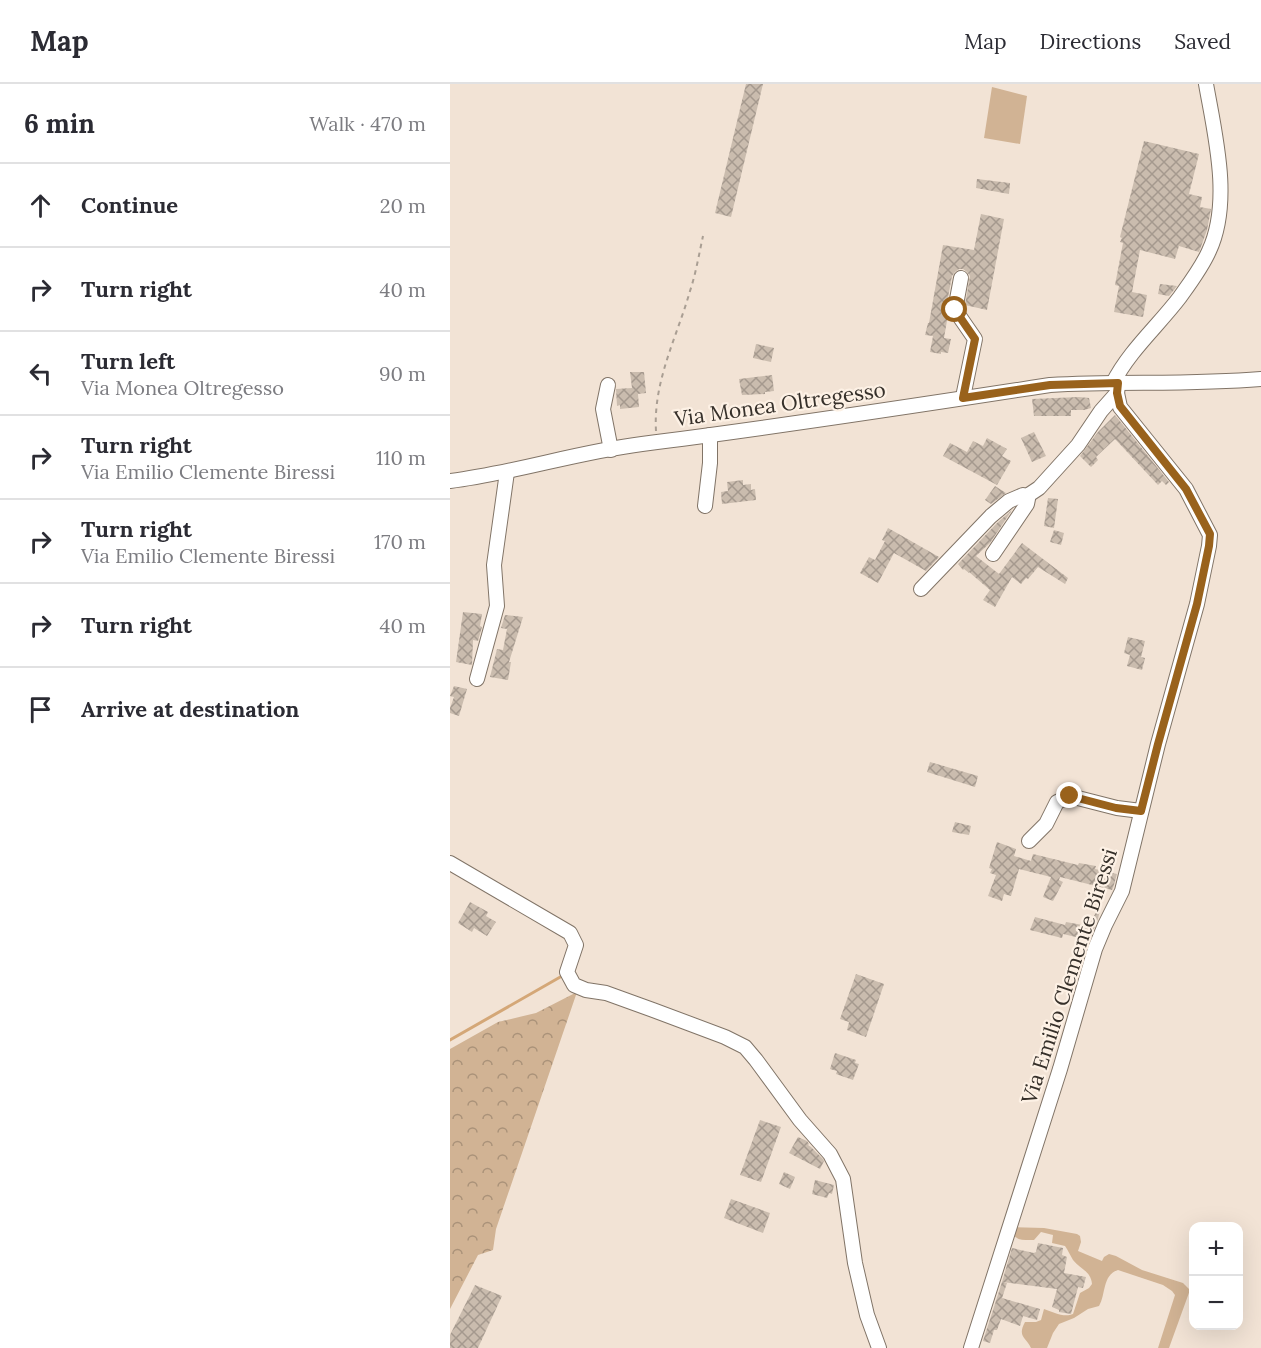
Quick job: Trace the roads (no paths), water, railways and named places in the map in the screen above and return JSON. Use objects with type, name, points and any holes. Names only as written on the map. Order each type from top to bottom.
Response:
[{"type":"street","points":[[921,589],[991,516],[1009,501],[1023,495],[1027,496],[1039,488],[1078,446],[1115,394],[1120,368],[1180,297],[1210,250],[1221,203],[1218,149],[1206,84]]},
{"type":"street","points":[[961,278],[955,310],[975,339],[963,398]]},
{"type":"street","name":"Via Monea Oltregesso","points":[[450,484],[641,444],[793,424],[1050,385],[1115,394],[1261,379]]},
{"type":"street","points":[[608,385],[603,409],[611,450]]},
{"type":"street","name":"Via Emilio Clemente Biressi","points":[[971,1348],[1060,1069],[1095,949],[1122,891],[1158,744],[1197,604],[1209,546],[1210,534],[1186,489],[1115,394]]},
{"type":"street","points":[[705,506],[710,463],[710,435]]},
{"type":"street","points":[[477,679],[497,606],[494,565],[507,472]]},
{"type":"street","points":[[993,555],[1027,504],[1027,496]]},
{"type":"street","points":[[1029,841],[1046,824],[1058,802],[1070,796],[1116,808],[1141,811]]},
{"type":"street","points":[[450,863],[570,933],[576,945],[567,972],[574,985],[586,990],[606,993],[653,1010],[725,1037],[745,1047],[800,1120],[830,1154],[843,1179],[855,1263],[867,1315],[879,1348]]},
{"type":"waterway","points":[[450,1040],[562,976]]}]
